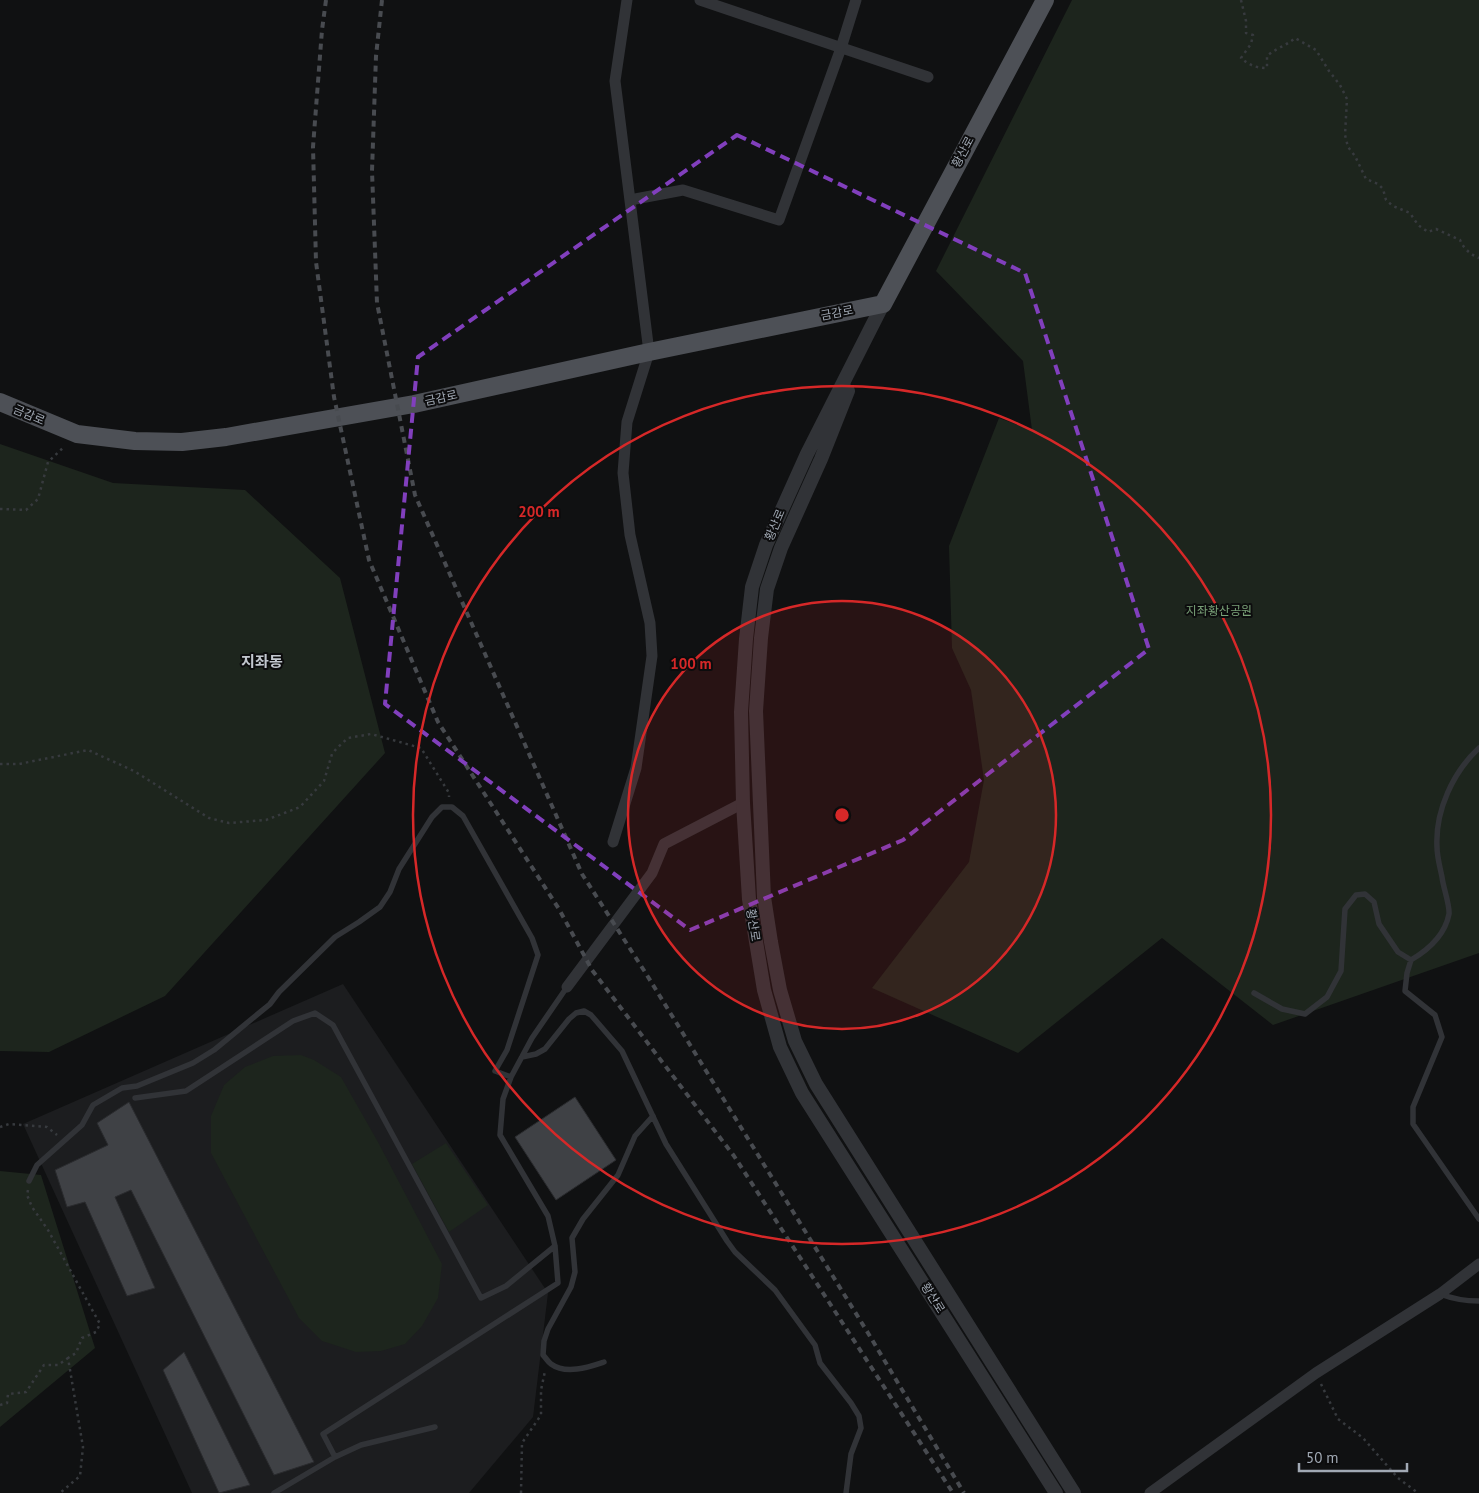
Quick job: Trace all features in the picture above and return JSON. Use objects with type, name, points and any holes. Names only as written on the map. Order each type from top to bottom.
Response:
[{"type":"main road","name":"황산로","points":[[883,304],[1045,0]]},
{"type":"main road","name":"금감로","points":[[0,402],[78,434],[135,441],[182,442],[226,437],[414,404],[648,352],[883,304]]},
{"type":"street","points":[[613,842],[636,768],[652,656],[650,624],[630,535],[623,473],[627,422],[648,352],[615,81],[628,0]]},
{"type":"street","points":[[700,0],[928,77]]},
{"type":"street","points":[[630,200],[684,190],[779,220],[841,48],[856,0]]},
{"type":"street","name":"황산로","points":[[883,304],[807,454],[766,545],[752,587],[741,712],[743,803],[750,908],[764,990],[780,1048],[802,1093],[1056,1493]]},
{"type":"street","name":"황산로","points":[[883,304],[821,458],[781,548],[767,589],[761,638],[756,711],[764,897],[771,942],[780,990],[795,1041],[816,1084],[1074,1493]]},
{"type":"street","points":[[567,987],[652,873],[664,844],[743,803]]},
{"type":"street","points":[[1150,1493],[1316,1373],[1440,1294],[1479,1264]]},
{"type":"lane","points":[[1479,748],[1471,755],[1453,781],[1440,813],[1437,846],[1449,913],[1443,931],[1425,952],[1411,960],[1405,991],[1435,1015],[1442,1037],[1413,1107],[1413,1124],[1479,1220]]},
{"type":"lane","points":[[29,1181],[37,1165],[82,1126],[93,1105],[122,1088],[137,1086],[193,1063],[214,1050],[270,1004],[279,992],[335,936],[380,907],[390,892],[399,869],[432,817],[442,807],[452,807],[463,816],[532,938],[538,955],[507,1050],[495,1071],[511,1077]]},
{"type":"lane","points":[[1254,993],[1282,1009],[1304,1014],[1327,997],[1341,971],[1346,909],[1356,895],[1365,894],[1374,902],[1379,924],[1398,952],[1411,960]]},
{"type":"lane","points":[[335,1457],[323,1434],[558,1283],[555,1246],[548,1216],[500,1135],[503,1099],[511,1077],[532,1038],[567,987]]},
{"type":"lane","points":[[522,1056],[536,1054],[545,1049],[569,1019],[576,1013],[584,1012],[590,1015],[622,1051],[666,1144],[727,1241],[735,1252],[775,1290],[815,1345],[820,1364],[859,1416],[861,1428],[851,1454],[846,1493]]},
{"type":"lane","points":[[135,1098],[186,1091],[293,1021],[315,1013],[333,1025],[481,1298],[506,1286],[555,1246]]},
{"type":"lane","points":[[604,1362],[581,1369],[558,1368],[551,1364],[543,1355],[544,1341],[548,1329],[571,1287],[575,1272],[572,1238],[583,1218],[618,1175],[635,1136],[652,1116]]},
{"type":"lane","points":[[1440,1294],[1467,1301],[1479,1301]]},
{"type":"lane","points":[[274,1493],[335,1457],[361,1445],[435,1427]]},
{"type":"path","points":[[1241,0],[1246,21],[1246,33],[1253,35],[1252,44],[1241,58],[1248,64],[1267,68],[1267,56],[1276,48],[1286,45],[1295,38],[1316,50],[1340,85],[1347,99],[1346,135],[1348,147],[1355,156],[1366,179],[1378,184],[1386,200],[1393,206],[1410,213],[1418,225],[1428,232],[1436,229],[1460,240],[1462,246],[1479,258]]},
{"type":"path","points":[[0,509],[26,510],[38,499],[48,462],[78,434]]},
{"type":"path","points":[[0,764],[19,764],[88,750],[134,771],[209,818],[229,823],[266,820],[300,807],[324,781],[332,754],[337,748],[348,738],[371,734],[421,748],[449,793],[450,807]]},
{"type":"path","points":[[0,1127],[9,1124],[47,1127],[64,1140]]},
{"type":"path","points":[[0,1405],[7,1402],[8,1394],[26,1392],[44,1365],[58,1365],[76,1352],[82,1338],[96,1332],[100,1324],[32,1207],[28,1194],[29,1181]]},
{"type":"path","points":[[521,1493],[522,1443],[541,1416],[541,1390],[545,1367],[543,1355]]},
{"type":"path","points":[[60,1493],[80,1476],[83,1447],[68,1358]]},
{"type":"path","points":[[1316,1373],[1338,1419],[1363,1438],[1398,1478],[1418,1493]]},
{"type":"highlighted area","points":[[737,135],[1025,273],[1149,649],[903,840],[690,930],[385,704],[418,357]]},
{"type":"shaded area","points":[[343,984],[548,1293],[533,1417],[469,1493],[192,1493],[23,1124]]},
{"type":"green space","name":"지좌황산공원","points":[[1072,0],[1479,0],[1479,953],[1273,1025],[1162,938],[1018,1053],[872,988],[969,862],[984,780],[971,690],[952,648],[949,546],[999,418],[1032,430],[1023,361],[936,271]]},
{"type":"green space","points":[[0,444],[113,483],[245,490],[340,578],[385,753],[165,996],[49,1052],[0,1051]]},
{"type":"green space","points":[[301,1055],[314,1060],[341,1077],[378,1142],[442,1264],[438,1298],[422,1326],[405,1344],[381,1351],[356,1352],[322,1341],[299,1318],[211,1153],[211,1116],[224,1085],[245,1067],[273,1056]]},
{"type":"green space","points":[[446,1143],[488,1205],[449,1232],[412,1164]]},
{"type":"green space","points":[[0,1171],[41,1175],[95,1348],[0,1427]]},
{"type":"building","points":[[575,1097],[616,1160],[556,1200],[515,1137]]},
{"type":"building","points":[[129,1102],[314,1462],[274,1475],[131,1190],[115,1197],[155,1288],[127,1296],[85,1202],[67,1207],[55,1170],[108,1145],[97,1123]]},
{"type":"building","points":[[184,1352],[250,1485],[219,1493],[163,1370]]},
{"type":"railway","points":[[326,0],[313,147],[316,262],[334,397],[369,560],[438,722],[559,909],[592,970],[734,1156],[953,1493]]},
{"type":"railway","points":[[382,0],[376,56],[372,171],[377,303],[415,495],[582,874],[645,972],[868,1333],[964,1493]]},
{"type":"district","name":"지좌동","points":[[262,662]]}]
